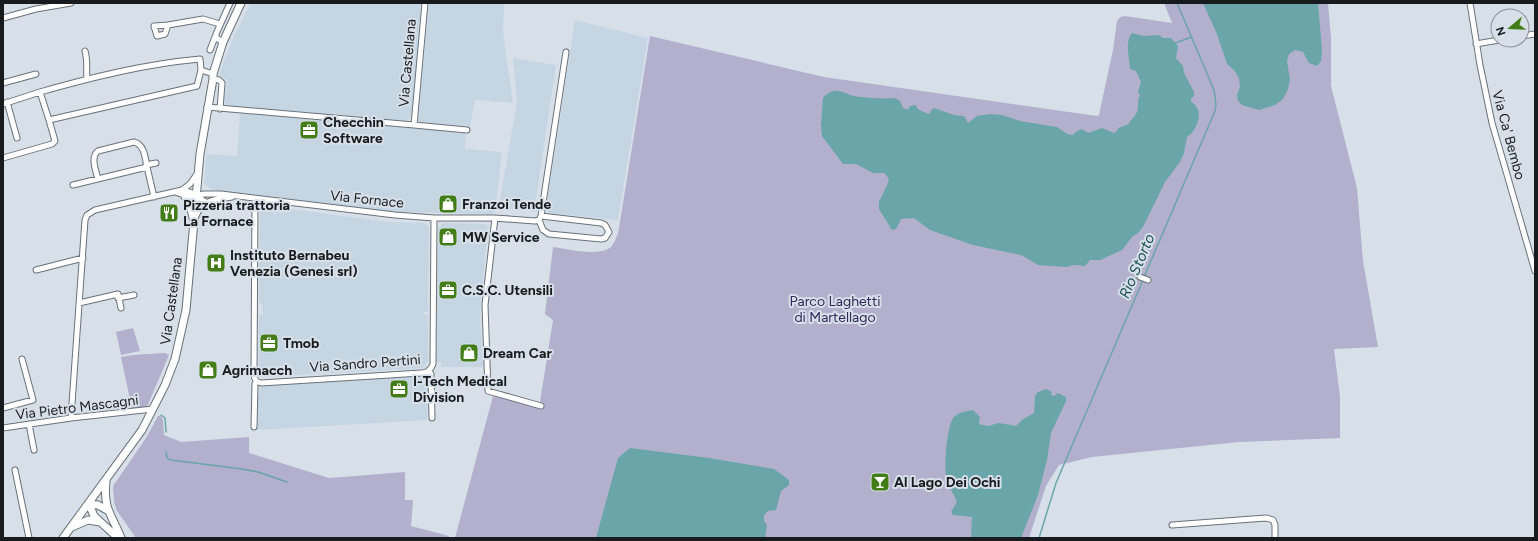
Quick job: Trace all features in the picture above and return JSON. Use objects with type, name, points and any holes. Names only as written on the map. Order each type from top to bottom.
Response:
[{"type":"street","points":[[3,18],[36,9],[71,3]]},
{"type":"street","points":[[210,50],[230,3]]},
{"type":"street","name":"Via Castellana","points":[[63,538],[142,430],[154,410],[175,359],[183,329],[186,310],[198,172],[207,107],[213,76],[223,42],[242,3]]},
{"type":"street","name":"Via Castellana","points":[[414,125],[425,3]]},
{"type":"street","name":"Via Ca' Bembo","points":[[1470,3],[1476,44],[1492,123],[1535,271]]},
{"type":"street","points":[[168,25],[203,19],[220,24]]},
{"type":"street","points":[[215,37],[223,42]]},
{"type":"street","points":[[1476,44],[1490,41]]},
{"type":"street","points":[[85,51],[88,61],[86,68],[87,78]]},
{"type":"street","points":[[540,218],[566,52]]},
{"type":"street","points":[[17,138],[5,103],[87,78],[167,62],[203,59],[197,86],[49,120]]},
{"type":"street","points":[[201,70],[213,76],[222,83],[220,108]]},
{"type":"street","points":[[3,83],[36,74]]},
{"type":"street","points":[[3,158],[52,144],[55,141],[40,92]]},
{"type":"street","name":"Via Castellana","points":[[207,107],[467,130]]},
{"type":"street","points":[[98,179],[93,157],[94,153],[134,142],[139,143],[142,147],[154,197]]},
{"type":"street","points":[[73,185],[156,163]]},
{"type":"street","points":[[71,418],[85,220],[92,212],[182,190],[190,184],[198,172]]},
{"type":"street","points":[[198,172],[200,186],[207,194]]},
{"type":"street","points":[[182,190],[192,193],[206,202],[199,209],[193,224]]},
{"type":"street","points":[[175,192],[184,196],[189,205],[193,224]]},
{"type":"street","name":"Via Fornace","points":[[184,196],[192,198],[207,194],[237,196],[394,215],[434,218],[495,218],[535,221],[540,218],[602,223],[606,225],[609,232],[605,238],[601,239],[549,234],[543,230],[540,218]]},
{"type":"street","name":"Via Fornace","points":[[206,202],[237,196]]},
{"type":"street","points":[[254,427],[254,384],[256,381],[254,376],[255,199]]},
{"type":"street","name":"Via Sandro Pertini","points":[[256,381],[261,383],[426,373],[433,364],[434,218]]},
{"type":"street","points":[[495,218],[485,305],[488,391],[541,406]]},
{"type":"street","points":[[36,270],[83,258]]},
{"type":"street","points":[[1140,277],[1148,280]]},
{"type":"street","points":[[79,303],[118,294],[120,308]]},
{"type":"street","points":[[118,298],[134,295]]},
{"type":"street","name":"Via Pietro Mascagni","points":[[3,408],[33,400],[22,359]]},
{"type":"street","name":"Via Sandro Pertini","points":[[429,370],[431,374],[432,418]]},
{"type":"street","name":"Via Pietro Mascagni","points":[[3,428],[71,418],[154,410]]},
{"type":"street","points":[[29,424],[34,450]]},
{"type":"street","points":[[15,470],[29,538]]},
{"type":"street","points":[[106,480],[105,500],[107,510],[120,537]]},
{"type":"street","points":[[107,510],[98,505],[89,504],[92,513],[100,522],[120,537]]},
{"type":"street","points":[[1172,525],[1270,518],[1273,520],[1275,525],[1275,538]]},
{"type":"street","points":[[71,527],[88,520],[100,522]]},
{"type":"shaded area","points":[[251,3],[421,3],[412,116],[406,121],[227,105],[224,101],[227,80],[219,75],[233,38]]},
{"type":"shaded area","points":[[429,3],[504,3],[503,32],[513,103],[475,100],[470,126],[418,122]]},
{"type":"shaded area","points":[[1203,3],[1318,3],[1322,50],[1321,61],[1317,66],[1309,63],[1303,52],[1295,50],[1289,54],[1287,61],[1290,80],[1288,89],[1283,99],[1275,105],[1259,110],[1242,105],[1238,101],[1237,95],[1240,87],[1239,78],[1234,70],[1227,64],[1217,34]]},
{"type":"shaded area","points":[[575,20],[648,38],[618,220],[549,213],[546,210]]},
{"type":"shaded area","points":[[1132,33],[1144,36],[1159,35],[1163,38],[1171,38],[1178,46],[1176,58],[1183,66],[1184,73],[1194,92],[1191,102],[1197,108],[1199,118],[1192,133],[1187,137],[1184,153],[1180,162],[1165,182],[1143,227],[1132,237],[1122,250],[1100,260],[1090,260],[1085,266],[1073,265],[1067,267],[1038,265],[1021,255],[973,245],[930,230],[914,218],[901,219],[896,229],[892,230],[879,209],[879,202],[889,181],[887,176],[884,173],[873,173],[856,164],[843,164],[822,136],[821,125],[823,98],[832,91],[860,97],[895,98],[900,101],[903,108],[908,110],[910,106],[915,105],[919,110],[929,114],[933,108],[959,116],[964,116],[968,123],[977,116],[990,114],[1002,115],[1020,121],[1057,127],[1067,134],[1073,135],[1082,129],[1088,133],[1102,128],[1114,133],[1118,128],[1129,124],[1138,110],[1140,95],[1138,92],[1141,82],[1136,71],[1130,69],[1128,41]]},
{"type":"shaded area","points":[[513,58],[556,65],[534,212],[522,210],[519,207],[514,207],[512,209],[501,208],[499,206],[517,101]]},
{"type":"shaded area","points":[[240,113],[466,133],[465,149],[502,152],[495,212],[491,214],[392,212],[212,190],[204,184],[207,154],[237,156]]},
{"type":"shaded area","points":[[265,206],[276,207],[275,211],[282,213],[284,208],[388,222],[423,223],[429,227],[428,312],[424,312],[424,315],[428,315],[428,362],[422,368],[264,377],[259,372],[259,314],[263,314],[263,311],[262,304],[259,303],[260,211]]},
{"type":"shaded area","points":[[443,223],[485,224],[488,226],[480,314],[483,367],[441,367],[441,362],[436,362],[438,229]]},
{"type":"shaded area","points":[[421,376],[428,382],[427,420],[256,430],[257,393],[262,386]]},
{"type":"shaded area","points":[[1046,389],[1052,392],[1051,395],[1054,396],[1058,393],[1066,397],[1066,401],[1051,433],[1047,460],[1038,495],[1021,538],[971,538],[972,517],[953,515],[951,512],[957,502],[946,477],[945,464],[948,435],[952,420],[959,414],[973,410],[980,417],[979,424],[988,426],[999,423],[1016,426],[1022,420],[1034,413],[1035,396],[1038,392]]},
{"type":"shaded area","points":[[630,448],[709,458],[774,469],[789,480],[789,485],[781,491],[776,510],[768,511],[764,515],[764,521],[767,525],[765,538],[596,538],[618,458]]},
{"type":"green space","name":"Parco Laghetti di Martellago","points":[[1164,3],[1328,3],[1331,38],[1331,86],[1357,188],[1363,261],[1378,347],[1334,349],[1340,397],[1340,438],[1239,442],[1092,457],[1059,465],[1046,486],[1029,538],[455,538],[493,396],[539,408],[553,320],[545,314],[553,247],[583,252],[599,252],[611,247],[618,234],[650,36],[824,77],[1097,116],[1099,115],[1113,50],[1117,21],[1120,17],[1125,16],[1172,23]]},
{"type":"green space","points":[[133,328],[140,351],[121,355],[116,332]]},
{"type":"green space","points":[[165,353],[169,355],[147,407],[132,409],[121,357]]},
{"type":"green space","points":[[158,416],[161,416],[163,420],[164,435],[181,442],[249,437],[249,453],[329,478],[405,472],[405,500],[413,500],[411,526],[449,536],[448,538],[136,538],[117,511],[114,502],[113,486],[146,438]]},
{"type":"waterway","name":"Rio Storto","points":[[1144,277],[1215,111],[1216,105],[1214,90],[1177,3]]},
{"type":"waterway","points":[[1175,43],[1192,37]]},
{"type":"waterway","name":"Rio Storto","points":[[1039,538],[1056,483],[1143,280]]},
{"type":"waterway","points":[[161,415],[165,418],[166,432]]},
{"type":"waterway","points":[[166,452],[167,458],[171,460],[258,472],[287,482]]},
{"type":"place","name":"Checchin Software","points":[[309,130]]},
{"type":"place","name":"Franzoi Tende","points":[[448,204]]},
{"type":"place","name":"Pizzeria trattoria La Fornace","points":[[169,213]]},
{"type":"place","name":"MW Service","points":[[448,237]]},
{"type":"place","name":"Instituto Bernabeu Venezia (Genesi srl)","points":[[216,263]]},
{"type":"place","name":"C.S.C. Utensili","points":[[448,290]]},
{"type":"place","name":"Tmob","points":[[269,343]]},
{"type":"place","name":"Dream Car","points":[[469,353]]},
{"type":"place","name":"Agrimacch","points":[[208,370]]},
{"type":"place","name":"I-Tech Medical Division","points":[[399,389]]},
{"type":"place","name":"Al Lago Dei Ochi","points":[[880,482]]}]
